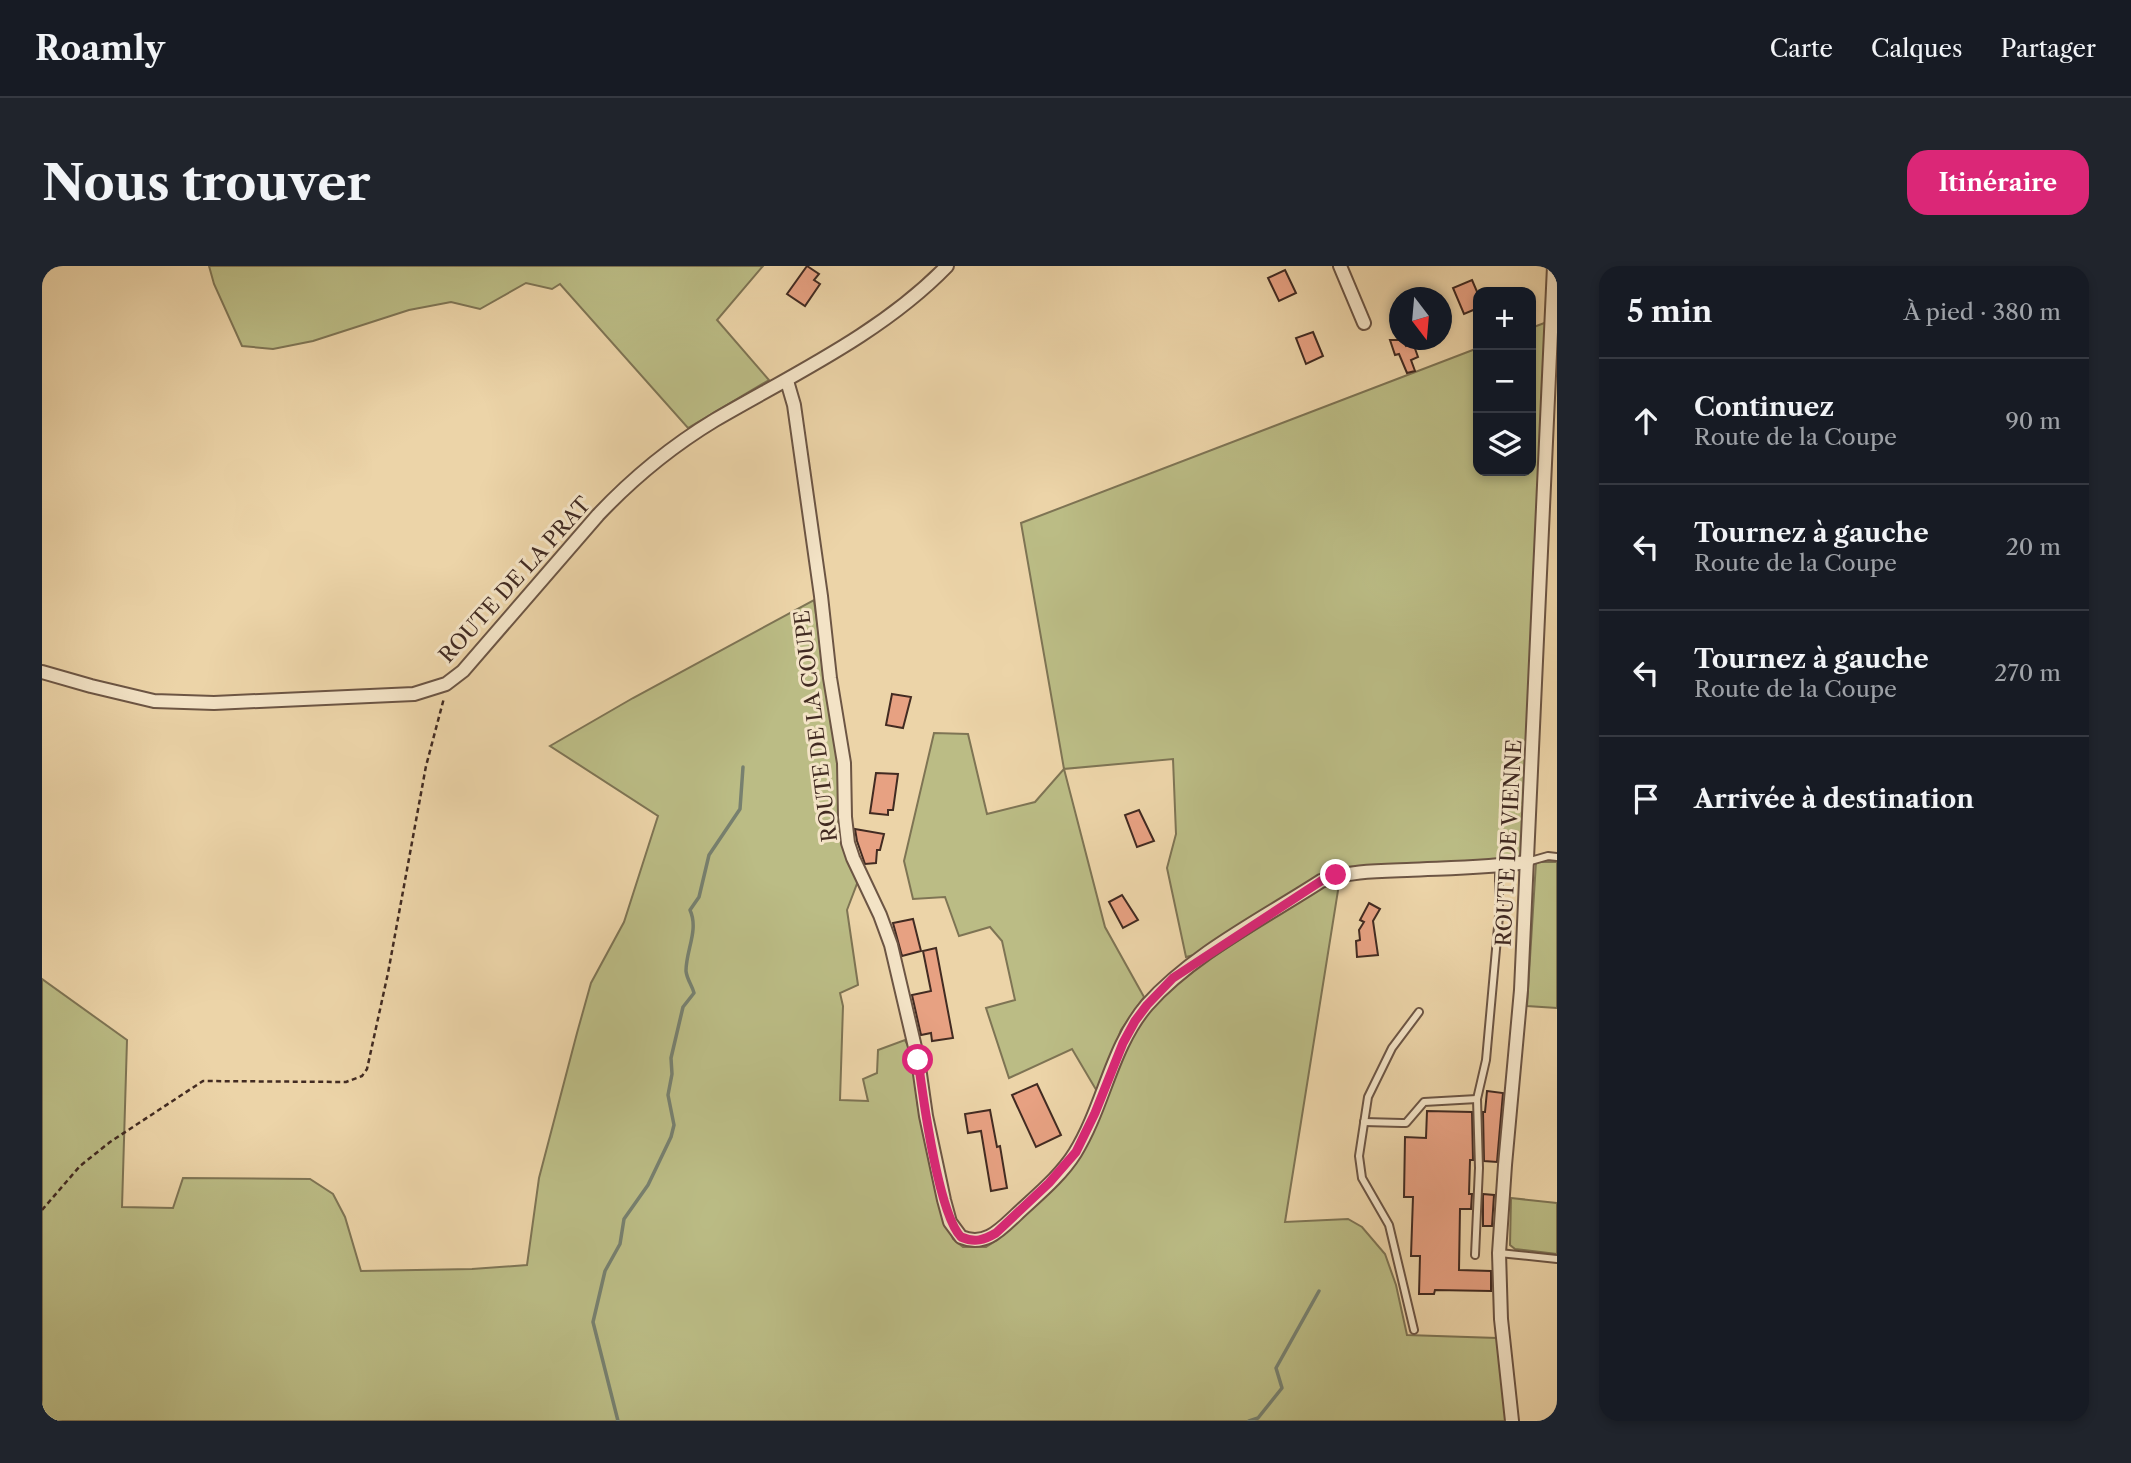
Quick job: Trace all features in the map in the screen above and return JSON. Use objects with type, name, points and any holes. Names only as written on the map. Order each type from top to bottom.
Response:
[{"type":"street","name":"ROUTE DE LA PRAT","points":[[42,672],[91,687],[154,701],[214,703],[414,694],[446,684],[463,671],[620,492],[650,466],[704,427],[787,381],[874,326],[947,266]]},
{"type":"street","points":[[1340,266],[1364,323]]},
{"type":"street","name":"ROUTE DE VIENNE","points":[[1512,1421],[1501,1319],[1499,1253],[1521,990],[1554,266]]},
{"type":"street","name":"ROUTE DE LA COUPE","points":[[787,381],[794,405],[830,678],[844,763],[848,843],[891,944],[918,1060],[926,1116],[944,1200],[950,1222],[961,1237],[977,1241],[996,1233],[1069,1163],[1095,1113],[1123,1043],[1135,1021],[1173,978],[1205,956],[1321,881],[1336,875],[1527,862]]},
{"type":"lane","points":[[1527,862],[1548,856],[1557,857]]},
{"type":"lane","points":[[1475,1255],[1479,1168],[1477,1099],[1486,1060],[1499,916],[1499,866]]},
{"type":"lane","points":[[1414,1330],[1389,1225],[1362,1178],[1359,1156],[1368,1097],[1392,1048],[1419,1012]]},
{"type":"lane","points":[[1364,1122],[1402,1124],[1406,1123],[1424,1102],[1477,1099]]},
{"type":"lane","points":[[1499,1253],[1557,1259]]},
{"type":"path","points":[[42,1210],[80,1166],[110,1142],[203,1081],[346,1082],[362,1076],[367,1069],[388,973],[426,766],[446,684]]},
{"type":"green space","points":[[209,266],[763,266],[717,320],[769,380],[688,428],[560,284],[552,289],[526,283],[480,309],[451,302],[409,310],[313,341],[273,349],[242,346],[214,284]]},
{"type":"green space","points":[[1547,322],[1521,857],[1511,862],[1334,869],[1194,955],[1186,957],[1167,868],[1176,834],[1173,759],[1064,769],[1021,523],[1473,350],[1473,476],[1536,476],[1536,326]]},
{"type":"green space","points":[[814,600],[837,760],[842,835],[858,881],[847,910],[858,985],[840,993],[843,1006],[840,1100],[868,1101],[863,1079],[877,1073],[878,1050],[905,1040],[911,1052],[918,1107],[953,1239],[963,1247],[986,1247],[1045,1195],[1084,1148],[1100,1116],[1127,1044],[1140,1021],[1162,997],[1187,974],[1322,886],[1340,878],[1285,1222],[1348,1219],[1362,1227],[1385,1254],[1396,1285],[1407,1335],[1497,1338],[1507,1421],[42,1421],[42,979],[127,1040],[122,1207],[173,1208],[183,1178],[310,1179],[333,1194],[345,1217],[361,1271],[527,1265],[539,1178],[591,983],[624,922],[658,816],[550,746]]},
{"type":"green space","points":[[934,733],[968,734],[987,814],[1035,802],[1064,769],[1105,927],[1144,997],[1121,1030],[1098,1093],[1072,1049],[1009,1078],[986,1008],[1015,1000],[1002,941],[990,927],[959,936],[945,897],[913,899],[904,861]]},
{"type":"green space","points":[[1536,862],[1557,862],[1557,1008],[1527,1006]]},
{"type":"green space","points":[[1511,1198],[1557,1203],[1557,1254],[1515,1249],[1510,1245]]},
{"type":"building","points":[[807,266],[819,274],[814,280],[820,284],[805,306],[787,294]]},
{"type":"building","points":[[1285,270],[1296,293],[1279,301],[1268,278]]},
{"type":"building","points":[[1472,280],[1475,287],[1473,310],[1464,314],[1453,288]]},
{"type":"building","points":[[1313,332],[1323,356],[1306,364],[1296,338]]},
{"type":"building","points":[[1393,350],[1416,350],[1418,357],[1411,360],[1415,371],[1407,373],[1399,354],[1395,355]]},
{"type":"building","points":[[892,694],[911,697],[903,728],[886,725]]},
{"type":"building","points":[[876,773],[898,774],[893,810],[888,810],[888,815],[870,813]]},
{"type":"building","points":[[1139,810],[1154,841],[1137,847],[1125,815]]},
{"type":"building","points":[[855,829],[884,834],[880,850],[877,850],[876,863],[865,864]]},
{"type":"building","points":[[1122,895],[1138,920],[1123,928],[1109,902]]},
{"type":"building","points":[[1369,903],[1380,909],[1373,921],[1378,955],[1357,957],[1356,941],[1360,940],[1359,930],[1364,922],[1360,920]]},
{"type":"building","points":[[913,919],[921,951],[902,956],[893,923]]},
{"type":"building","points":[[936,948],[953,1038],[932,1041],[931,1033],[921,1035],[912,995],[931,991],[923,951]]},
{"type":"building","points":[[1037,1084],[1061,1135],[1036,1147],[1012,1095]]},
{"type":"building","points":[[1487,1091],[1503,1093],[1497,1162],[1484,1161],[1483,1112]]},
{"type":"building","points":[[990,1110],[997,1147],[1000,1146],[1007,1188],[991,1191],[981,1131],[968,1133],[965,1114]]},
{"type":"building","points":[[1427,1111],[1472,1112],[1473,1160],[1470,1160],[1469,1194],[1472,1194],[1471,1209],[1460,1209],[1459,1270],[1491,1271],[1491,1291],[1435,1290],[1434,1294],[1419,1294],[1420,1256],[1411,1256],[1413,1197],[1404,1197],[1405,1137],[1426,1138]]},
{"type":"building","points":[[1483,1194],[1494,1195],[1492,1226],[1483,1226]]},
{"type":"waterway","points":[[618,1421],[593,1322],[605,1271],[620,1244],[624,1219],[648,1185],[671,1137],[674,1125],[668,1095],[672,1074],[671,1058],[683,1007],[694,993],[686,971],[693,933],[690,910],[699,897],[709,855],[740,809],[743,767]]},
{"type":"waterway","points":[[1249,1421],[1258,1418],[1282,1388],[1276,1368],[1319,1291]]},
{"type":"route","points":[[918,1060],[926,1116],[950,1222],[961,1237],[977,1241],[986,1239],[996,1233],[1069,1163],[1084,1138],[1123,1043],[1147,1005],[1173,978],[1321,881],[1336,875]]}]
